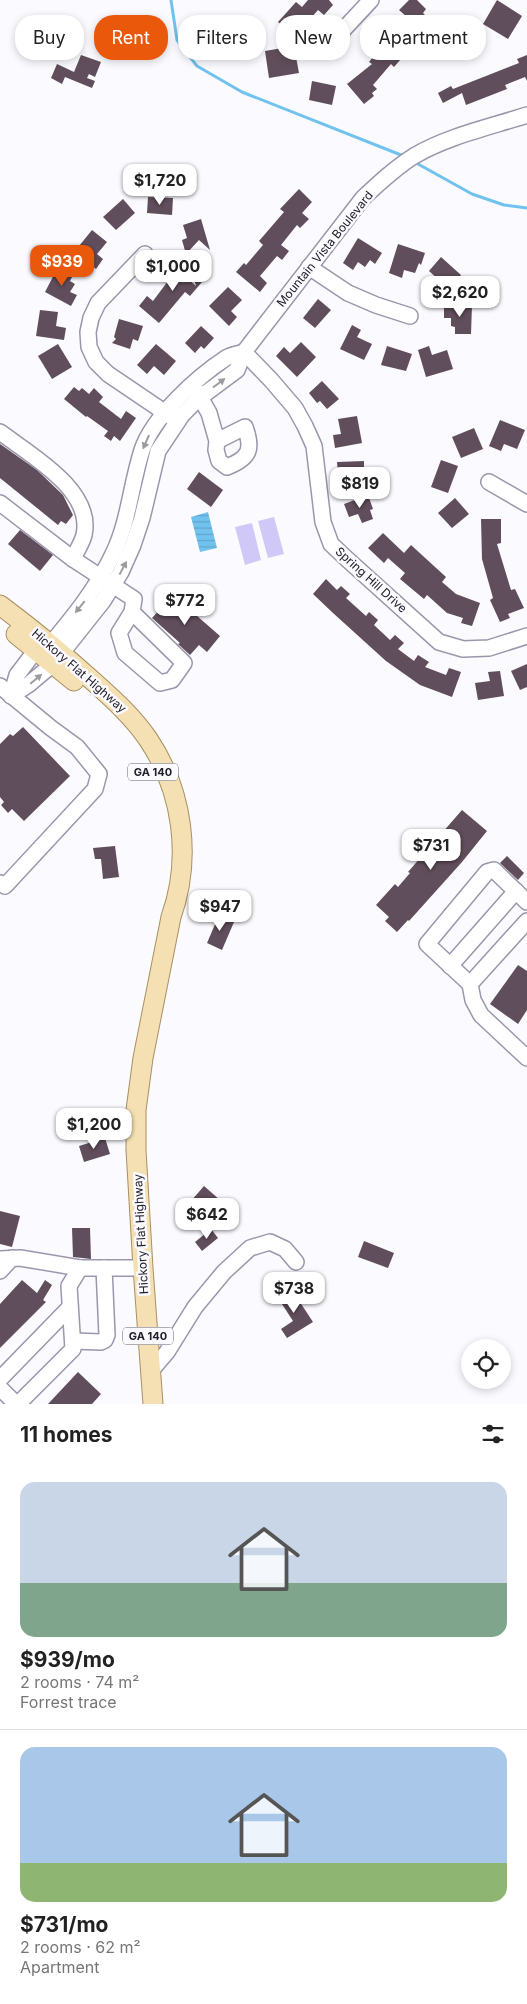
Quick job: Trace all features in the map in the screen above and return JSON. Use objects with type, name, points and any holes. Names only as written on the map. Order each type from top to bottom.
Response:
[{"type":"main road","name":"Hickory Flat Highway","points":[[0,605],[118,722],[140,750],[154,774],[164,802],[169,835],[170,873],[168,895],[171,917],[143,1058],[136,1110],[136,1150],[153,1404]]},
{"type":"main road","name":"Hickory Flat Highway","points":[[0,621],[48,653]]},
{"type":"street","points":[[350,22],[370,0]]},
{"type":"street","name":"Mountain Vista Boulevard","points":[[106,582],[121,536],[142,450],[149,434],[165,412],[196,391],[237,370],[244,352],[309,267],[363,198],[385,177],[414,156],[441,143],[527,115]]},
{"type":"street","points":[[145,254],[98,303],[91,318],[88,332],[89,346],[96,362],[108,374],[177,422]]},
{"type":"street","points":[[309,267],[348,293],[376,305],[410,316]]},
{"type":"street","name":"Spring Hill Drive","points":[[244,352],[272,380],[295,408],[305,426],[314,446],[322,522],[331,544],[439,642],[463,649],[489,648],[527,636]]},
{"type":"street","points":[[196,391],[210,413],[217,441]]},
{"type":"street","name":"Mountain Vista Boulevard","points":[[48,653],[106,582],[133,545],[142,518],[158,451],[196,391]]},
{"type":"street","points":[[0,432],[61,477],[83,508],[84,534],[73,560]]},
{"type":"street","points":[[488,482],[527,504]]},
{"type":"street","points":[[0,503],[73,560],[134,599],[132,612],[120,634],[125,653],[160,683],[172,680],[184,663],[132,612]]},
{"type":"street","points":[[4,696],[28,685],[48,653]]},
{"type":"street","points":[[4,696],[17,675],[48,653]]},
{"type":"street","points":[[0,884],[5,886],[95,788],[100,774],[78,747],[4,696]]},
{"type":"street","points":[[450,966],[522,896],[494,870],[488,872],[427,944],[450,966],[470,984],[473,1000],[481,1015],[527,1058]]},
{"type":"street","points":[[470,984],[527,921]]},
{"type":"street","points":[[150,1372],[167,1352],[184,1323],[206,1292],[250,1248],[270,1242],[285,1249],[296,1262]]},
{"type":"street","points":[[0,1272],[6,1258],[29,1259],[80,1268],[143,1268]]},
{"type":"street","points":[[0,1388],[17,1404],[73,1349],[69,1286],[80,1268]]},
{"type":"street","points":[[73,1341],[102,1342],[105,1340],[107,1335],[104,1268]]},
{"type":"street","points":[[0,1379],[70,1308]]},
{"type":"shaded area","points":[[274,517],[284,554],[268,558],[258,521]]},
{"type":"shaded area","points":[[252,523],[261,560],[245,565],[235,527]]},
{"type":"water","points":[[208,512],[217,548],[200,552],[191,517]]},
{"type":"building","points":[[308,0],[329,0],[333,5],[324,15],[318,10],[314,15],[284,15],[296,2],[302,7]]},
{"type":"building","points":[[409,0],[417,0],[426,9],[423,13],[425,15],[405,15],[399,10]]},
{"type":"building","points":[[497,0],[522,16],[508,39],[486,26],[486,19]]},
{"type":"building","points":[[276,49],[276,60],[297,60],[299,73],[269,78],[266,51]]},
{"type":"building","points":[[527,55],[527,81],[525,77],[505,85],[507,89],[466,105],[462,93],[443,103],[438,93],[451,86],[453,89],[519,63],[517,59]]},
{"type":"building","points":[[84,56],[101,62],[95,77],[89,74],[87,78],[95,81],[92,88],[65,77],[62,84],[51,78],[57,64],[74,72],[79,60],[84,60]]},
{"type":"building","points":[[371,60],[400,60],[394,67],[391,64],[373,85],[377,89],[372,93],[374,96],[364,104],[347,84],[372,64],[369,62]]},
{"type":"building","points":[[312,81],[336,86],[332,105],[309,100]]},
{"type":"building","points":[[299,189],[312,202],[302,213],[309,219],[300,228],[297,225],[281,245],[289,251],[282,260],[277,256],[260,276],[267,283],[260,292],[236,272],[244,263],[246,265],[263,245],[259,241],[284,212],[280,209]]},
{"type":"building","points":[[148,197],[173,198],[172,215],[147,213]]},
{"type":"building","points":[[123,199],[135,213],[116,230],[103,217]]},
{"type":"building","points":[[201,219],[210,250],[199,240],[186,254],[182,240],[187,238],[183,225]]},
{"type":"building","points":[[92,230],[107,242],[97,254],[103,259],[96,269],[75,251]]},
{"type":"building","points":[[358,238],[382,253],[375,264],[370,260],[365,267],[358,262],[353,270],[343,263]]},
{"type":"building","points":[[398,244],[425,253],[421,265],[419,263],[415,273],[404,270],[402,278],[389,273]]},
{"type":"building","points":[[187,257],[208,275],[190,296],[185,292],[159,323],[139,306],[147,296],[153,301],[177,269],[196,286]]},
{"type":"building","points":[[441,257],[461,275],[443,296],[434,288],[440,281],[429,271]]},
{"type":"building","points":[[58,267],[73,275],[70,281],[75,284],[70,292],[77,295],[71,306],[45,292]]},
{"type":"building","points":[[228,287],[242,300],[231,311],[237,317],[229,326],[209,306]]},
{"type":"building","points":[[318,299],[331,310],[315,328],[303,318]]},
{"type":"building","points":[[444,305],[472,305],[471,334],[455,334],[455,327],[451,326],[451,318],[444,318]]},
{"type":"building","points":[[40,310],[58,312],[56,326],[66,328],[64,340],[36,336]]},
{"type":"building","points":[[119,319],[143,326],[138,341],[133,339],[130,349],[112,343],[116,339],[114,337]]},
{"type":"building","points":[[352,325],[361,330],[357,337],[372,344],[364,360],[340,349]]},
{"type":"building","points":[[201,326],[214,338],[204,349],[201,346],[195,353],[185,343]]},
{"type":"building","points":[[301,342],[316,357],[297,377],[276,356],[284,347],[290,353]]},
{"type":"building","points":[[58,344],[72,367],[52,379],[38,356]]},
{"type":"building","points":[[156,344],[176,361],[164,375],[154,366],[147,374],[137,365]]},
{"type":"building","points":[[387,346],[412,354],[406,371],[381,365]]},
{"type":"building","points":[[429,346],[432,355],[447,350],[453,369],[426,377],[418,350]]},
{"type":"building","points":[[322,381],[339,399],[327,409],[320,401],[317,403],[309,393]]},
{"type":"building","points":[[74,387],[79,391],[82,388],[89,394],[94,388],[103,397],[99,402],[121,419],[126,411],[136,418],[120,441],[114,436],[111,441],[104,436],[108,431],[86,417],[64,399]]},
{"type":"building","points":[[357,416],[362,443],[335,448],[333,435],[341,434],[338,419]]},
{"type":"building","points":[[500,420],[525,430],[517,449],[504,444],[501,451],[489,446]]},
{"type":"building","points":[[474,428],[483,449],[461,458],[452,437]]},
{"type":"building","points":[[0,444],[37,470],[63,495],[73,515],[66,524],[61,521],[58,525],[0,478]]},
{"type":"building","points":[[441,460],[458,466],[448,493],[431,487]]},
{"type":"building","points":[[364,461],[364,483],[344,484],[343,474],[338,474],[337,462]]},
{"type":"building","points":[[199,472],[223,490],[211,507],[187,489]]},
{"type":"building","points":[[368,495],[373,509],[370,510],[373,519],[362,523],[358,514],[349,517],[344,504]]},
{"type":"building","points":[[455,498],[469,514],[452,528],[438,513]]},
{"type":"building","points":[[481,519],[501,519],[501,543],[497,544],[511,590],[515,589],[524,608],[508,614],[510,618],[500,622],[490,600],[493,598],[482,559]]},
{"type":"building","points":[[20,530],[53,555],[40,571],[8,544]]},
{"type":"building","points":[[383,533],[404,553],[411,545],[446,577],[442,582],[456,594],[480,603],[472,626],[461,623],[463,618],[447,613],[427,595],[424,599],[400,579],[405,573],[388,558],[384,563],[368,548]]},
{"type":"building","points":[[326,579],[337,590],[341,586],[350,594],[346,598],[366,616],[369,612],[378,620],[374,625],[390,640],[395,635],[404,643],[398,649],[414,661],[418,655],[429,662],[425,667],[446,675],[449,668],[461,672],[452,697],[420,685],[386,661],[333,613],[313,594]]},
{"type":"building","points":[[173,595],[220,636],[207,652],[199,645],[190,655],[178,644],[180,643],[152,618]]},
{"type":"building","points":[[527,664],[527,687],[520,690],[511,671]]},
{"type":"building","points":[[500,671],[504,696],[478,700],[475,683],[490,681],[488,672]]},
{"type":"building","points":[[23,727],[70,776],[24,821],[12,809],[8,813],[1,805],[4,802],[0,797],[0,744],[10,734],[13,736]]},
{"type":"building","points":[[462,810],[487,831],[462,862],[397,932],[385,921],[389,917],[376,905],[395,884],[398,887],[410,873],[408,872]]},
{"type":"building","points":[[115,846],[119,877],[103,879],[101,859],[95,859],[93,848]]},
{"type":"building","points":[[507,856],[524,873],[518,880],[500,863]]},
{"type":"building","points":[[219,915],[234,922],[222,950],[207,943]]},
{"type":"building","points":[[518,965],[527,971],[527,1010],[518,1024],[490,1004]]},
{"type":"building","points":[[105,1138],[110,1154],[84,1162],[79,1146]]},
{"type":"building","points":[[204,1186],[220,1200],[208,1215],[191,1201]]},
{"type":"building","points":[[0,1211],[20,1216],[12,1247],[0,1244]]},
{"type":"building","points":[[72,1228],[90,1228],[91,1259],[73,1257]]},
{"type":"building","points":[[211,1229],[218,1238],[202,1251],[195,1242]]},
{"type":"building","points":[[364,1241],[394,1253],[388,1268],[358,1257]]},
{"type":"building","points":[[22,1280],[37,1293],[45,1280],[52,1285],[43,1300],[46,1302],[0,1348],[0,1304]]},
{"type":"building","points":[[292,1290],[313,1322],[287,1338],[281,1329],[293,1321],[278,1298]]},
{"type":"building","points":[[78,1372],[101,1394],[92,1404],[48,1404]]},
{"type":"waterway","points":[[171,0],[177,40],[197,66],[242,92],[401,155]]},
{"type":"waterway","points":[[418,164],[472,194],[504,205],[527,208]]}]
